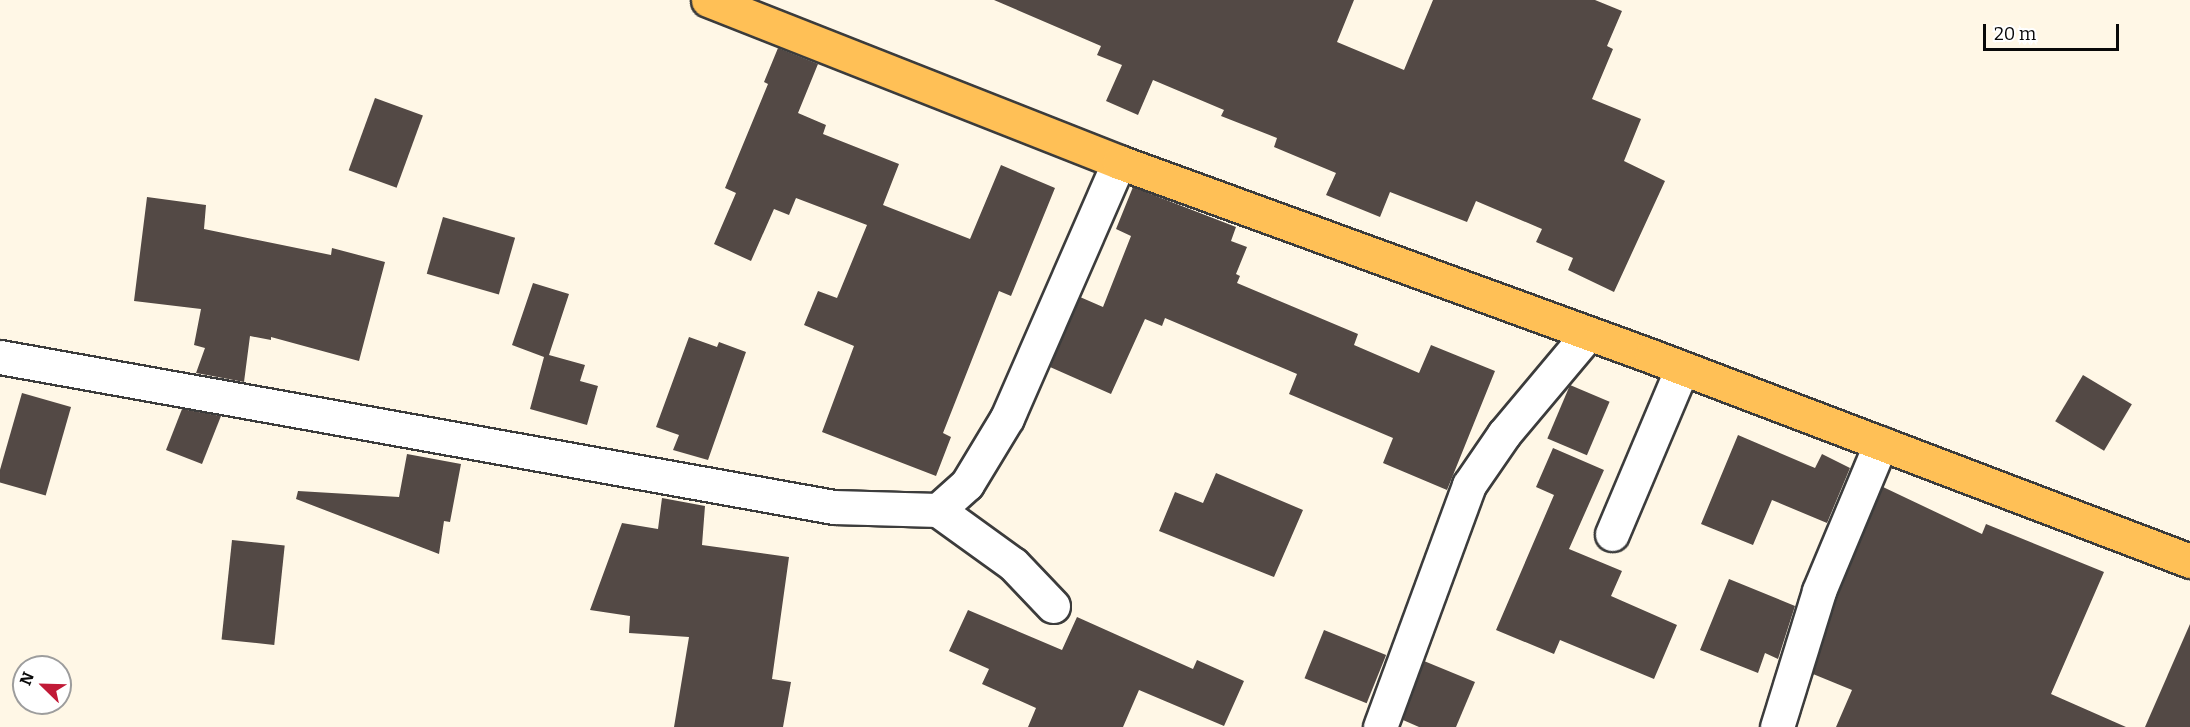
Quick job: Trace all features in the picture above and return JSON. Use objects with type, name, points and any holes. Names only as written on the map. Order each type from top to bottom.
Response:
[{"type":"main road","points":[[708,0],[1119,162],[1682,368],[2190,561]]},
{"type":"street","points":[[938,510],[967,484],[1007,418],[1119,162]]},
{"type":"street","points":[[1380,727],[1469,484],[1504,434],[1588,334]]},
{"type":"street","points":[[0,357],[834,507],[938,510],[1013,564],[1053,606]]},
{"type":"street","points":[[1612,534],[1682,368]]},
{"type":"street","points":[[1777,727],[1819,591],[1881,443]]},
{"type":"building","points":[[994,0],[1354,0],[1337,42],[1404,70],[1433,0],[1595,0],[1622,11],[1607,46],[1613,49],[1592,99],[1641,119],[1624,161],[1665,181],[1614,292],[1568,270],[1573,258],[1536,242],[1542,229],[1476,201],[1467,222],[1390,192],[1380,217],[1326,195],[1336,173],[1274,147],[1277,138],[1221,116],[1224,110],[1153,80],[1138,115],[1106,101],[1122,65],[1097,55],[1101,46]]},
{"type":"building","points":[[778,48],[818,64],[798,113],[826,125],[823,134],[899,164],[883,205],[970,239],[1001,165],[1055,188],[1011,296],[999,291],[943,433],[951,437],[936,476],[822,432],[854,346],[804,325],[818,291],[837,298],[867,225],[796,198],[789,215],[774,209],[751,261],[714,244],[736,193],[725,188],[768,84],[764,82]]},
{"type":"building","points":[[375,98],[423,115],[397,188],[349,170]]},
{"type":"building","points":[[1133,187],[1236,227],[1231,241],[1247,247],[1236,274],[1240,276],[1237,283],[1358,334],[1354,345],[1419,373],[1431,345],[1495,371],[1447,490],[1383,463],[1393,438],[1289,394],[1297,374],[1165,318],[1162,326],[1145,319],[1111,394],[1050,367],[1080,297],[1103,307],[1131,236],[1116,229]]},
{"type":"building","points":[[147,197],[206,205],[204,229],[331,255],[332,248],[385,262],[359,361],[271,337],[271,340],[250,336],[244,382],[196,373],[205,348],[194,345],[201,309],[134,301]]},
{"type":"building","points":[[443,217],[515,238],[499,294],[427,274]]},
{"type":"building","points":[[533,283],[569,294],[549,355],[585,365],[580,381],[598,386],[587,425],[530,409],[544,357],[512,345]]},
{"type":"building","points":[[689,337],[717,347],[719,342],[746,352],[708,460],[673,450],[679,435],[656,427]]},
{"type":"building","points":[[2083,375],[2132,404],[2104,451],[2055,421]]},
{"type":"building","points":[[1570,385],[1610,402],[1587,455],[1547,438]]},
{"type":"building","points":[[22,393],[71,407],[46,495],[0,482],[0,470]]},
{"type":"building","points":[[182,409],[221,416],[202,464],[166,450]]},
{"type":"building","points":[[1738,435],[1815,468],[1822,454],[1850,468],[1827,523],[1772,500],[1753,545],[1701,524]]},
{"type":"building","points":[[1553,448],[1604,470],[1569,549],[1622,571],[1611,596],[1677,625],[1654,679],[1560,640],[1554,654],[1496,630],[1554,495],[1536,487]]},
{"type":"building","points":[[407,454],[461,464],[450,522],[444,521],[439,554],[296,499],[298,491],[399,497]]},
{"type":"building","points":[[1216,473],[1303,510],[1274,577],[1159,531],[1175,492],[1203,503]]},
{"type":"building","points":[[1883,487],[1982,534],[1986,524],[2104,572],[2051,694],[2126,727],[1836,727],[1852,690],[1813,674],[1837,597]]},
{"type":"building","points":[[662,498],[705,506],[702,545],[789,557],[772,679],[791,682],[783,727],[674,727],[689,637],[629,633],[630,616],[590,610],[622,523],[658,529]]},
{"type":"building","points":[[232,540],[285,546],[274,645],[222,639]]},
{"type":"building","points":[[1729,579],[1795,606],[1778,659],[1765,653],[1758,673],[1700,650]]},
{"type":"building","points":[[968,610],[1062,650],[1077,617],[1193,669],[1197,660],[1244,681],[1224,726],[1139,690],[1123,727],[1028,727],[1036,708],[982,684],[989,669],[949,651]]},
{"type":"building","points":[[2190,624],[2190,727],[2145,727]]},
{"type":"building","points":[[1324,630],[1386,655],[1367,703],[1305,678]]},
{"type":"building","points":[[1424,661],[1475,682],[1456,727],[1419,727],[1403,720]]}]
